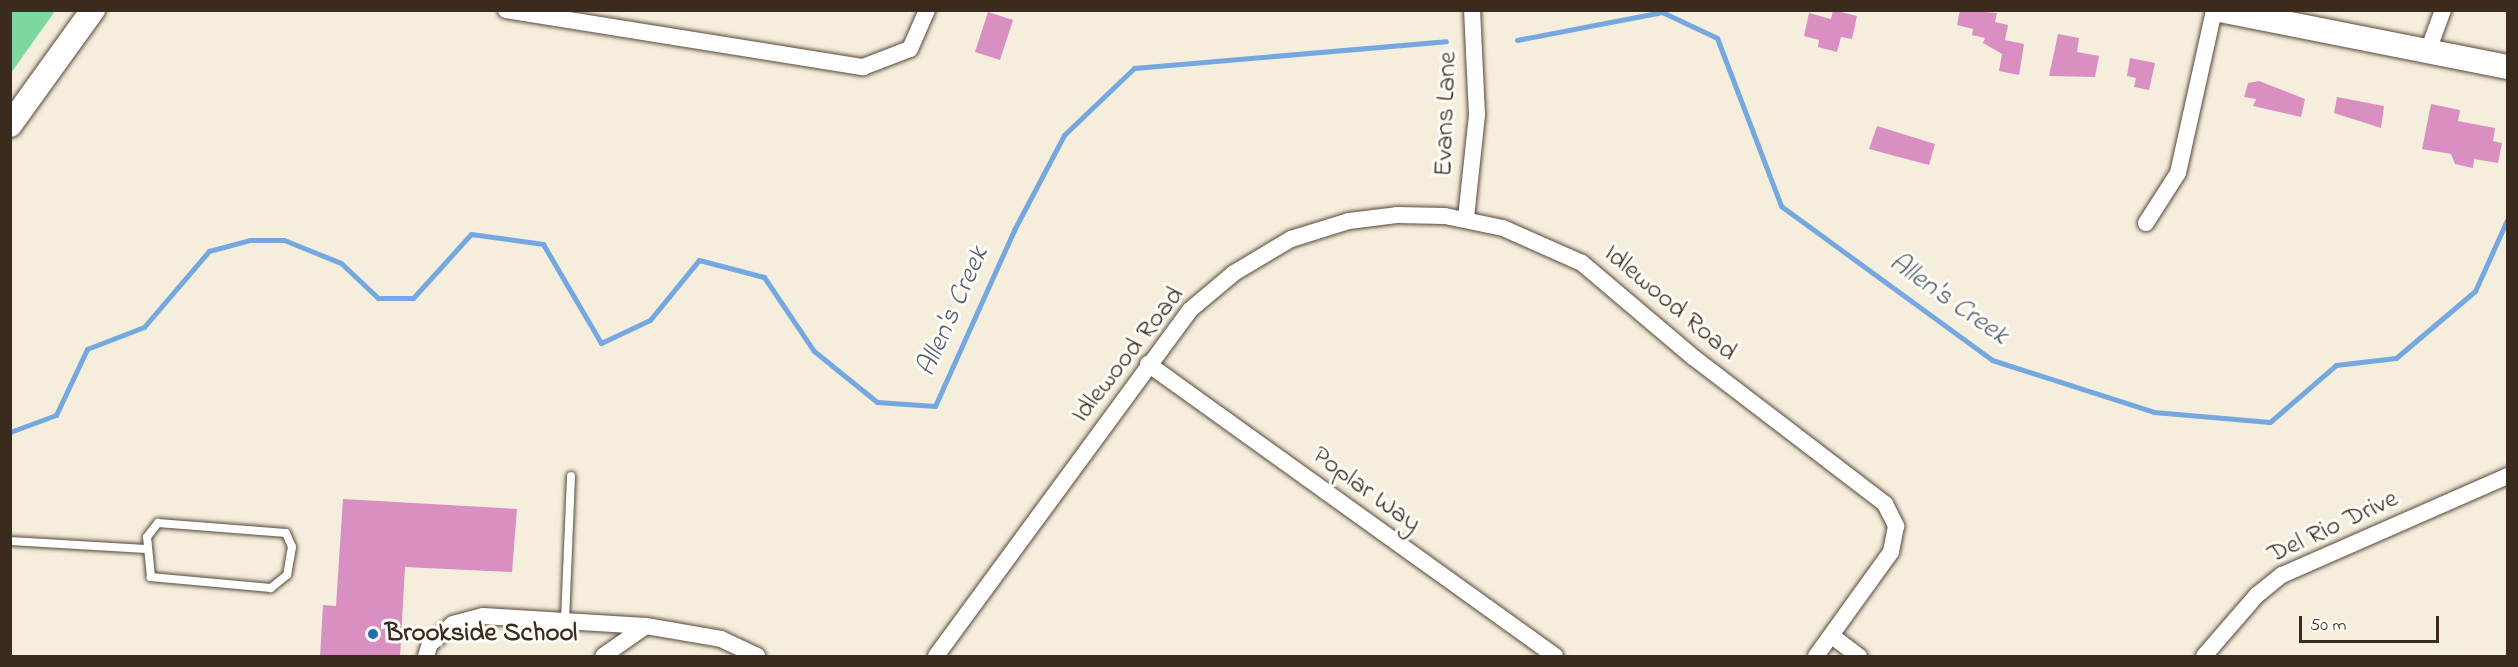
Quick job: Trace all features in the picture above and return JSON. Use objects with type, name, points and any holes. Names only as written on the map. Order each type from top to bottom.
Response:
[{"type":"street","points":[[10,125],[93,10]]},
{"type":"street","points":[[506,10],[863,67],[903,54],[918,36],[927,10]]},
{"type":"street","name":"Evans Lane","points":[[1466,218],[1477,116],[1472,10]]},
{"type":"street","points":[[2146,223],[2178,173],[2214,10]]},
{"type":"street","points":[[2220,10],[2508,68]]},
{"type":"street","points":[[2428,51],[2444,10]]},
{"type":"street","name":"Idlewood Road","points":[[936,657],[1148,364],[1190,310],[1234,273],[1291,239],[1349,221],[1397,215],[1466,218],[1525,235],[1582,263],[1890,511],[1896,534],[1891,552],[1832,636]]},
{"type":"street","name":"Poplar Way","points":[[1148,364],[1555,657]]},
{"type":"street","name":"Del Rio Drive","points":[[2204,657],[2257,594],[2282,575],[2508,476]]},
{"type":"street","points":[[426,657],[430,644],[463,621],[483,616],[646,626],[721,639],[757,657]]},
{"type":"street","points":[[603,657],[646,626]]},
{"type":"street","points":[[1816,657],[1832,636],[1859,657]]},
{"type":"lane","points":[[565,620],[571,476]]},
{"type":"lane","points":[[158,523],[275,530],[292,536],[286,575],[272,588],[159,580],[147,568],[146,549],[151,526],[158,523]]},
{"type":"lane","points":[[10,540],[146,549]]},
{"type":"green space","points":[[10,11],[55,11],[11,73]]},
{"type":"building","points":[[1833,10],[1857,16],[1852,39],[1841,37],[1837,52],[1818,47],[1819,40],[1804,36],[1809,13],[1831,19]]},
{"type":"building","points":[[1960,10],[1997,13],[1995,22],[2008,25],[2005,40],[2024,44],[2019,75],[1999,71],[2002,54],[1983,43],[1985,38],[1972,35],[1973,29],[1957,25]]},
{"type":"building","points":[[988,12],[1013,20],[1000,60],[975,52]]},
{"type":"building","points":[[2058,34],[2079,38],[2077,52],[2099,56],[2095,77],[2049,76]]},
{"type":"building","points":[[2130,58],[2155,63],[2149,90],[2134,87],[2136,78],[2127,76]]},
{"type":"building","points":[[2259,81],[2305,99],[2301,117],[2253,106],[2256,99],[2244,97],[2248,83]]},
{"type":"building","points":[[2337,97],[2384,106],[2381,128],[2334,113]]},
{"type":"building","points":[[2431,104],[2460,110],[2458,121],[2495,128],[2493,141],[2502,143],[2498,163],[2474,159],[2473,168],[2455,164],[2451,154],[2422,149]]},
{"type":"building","points":[[1877,126],[1935,144],[1929,165],[1869,149]]},
{"type":"building","points":[[343,499],[517,509],[512,572],[405,567],[400,657],[320,657],[323,605],[336,606]]},
{"type":"waterway","name":"Allen's Creek","points":[[1517,40],[1662,12],[1717,38],[1781,206],[1992,360],[2154,412],[2270,422],[2336,365],[2396,358],[2475,291],[2508,218]]},
{"type":"waterway","name":"Allen's Creek","points":[[10,432],[56,415],[87,349],[144,327],[209,251],[250,240],[284,240],[341,263],[378,298],[413,298],[471,234],[543,244],[601,343],[650,320],[699,260],[764,277],[814,351],[877,402],[935,406],[1014,230],[1064,135],[1134,68],[1446,41]]},
{"type":"place","name":"Brookside School","points":[[373,634]]}]
